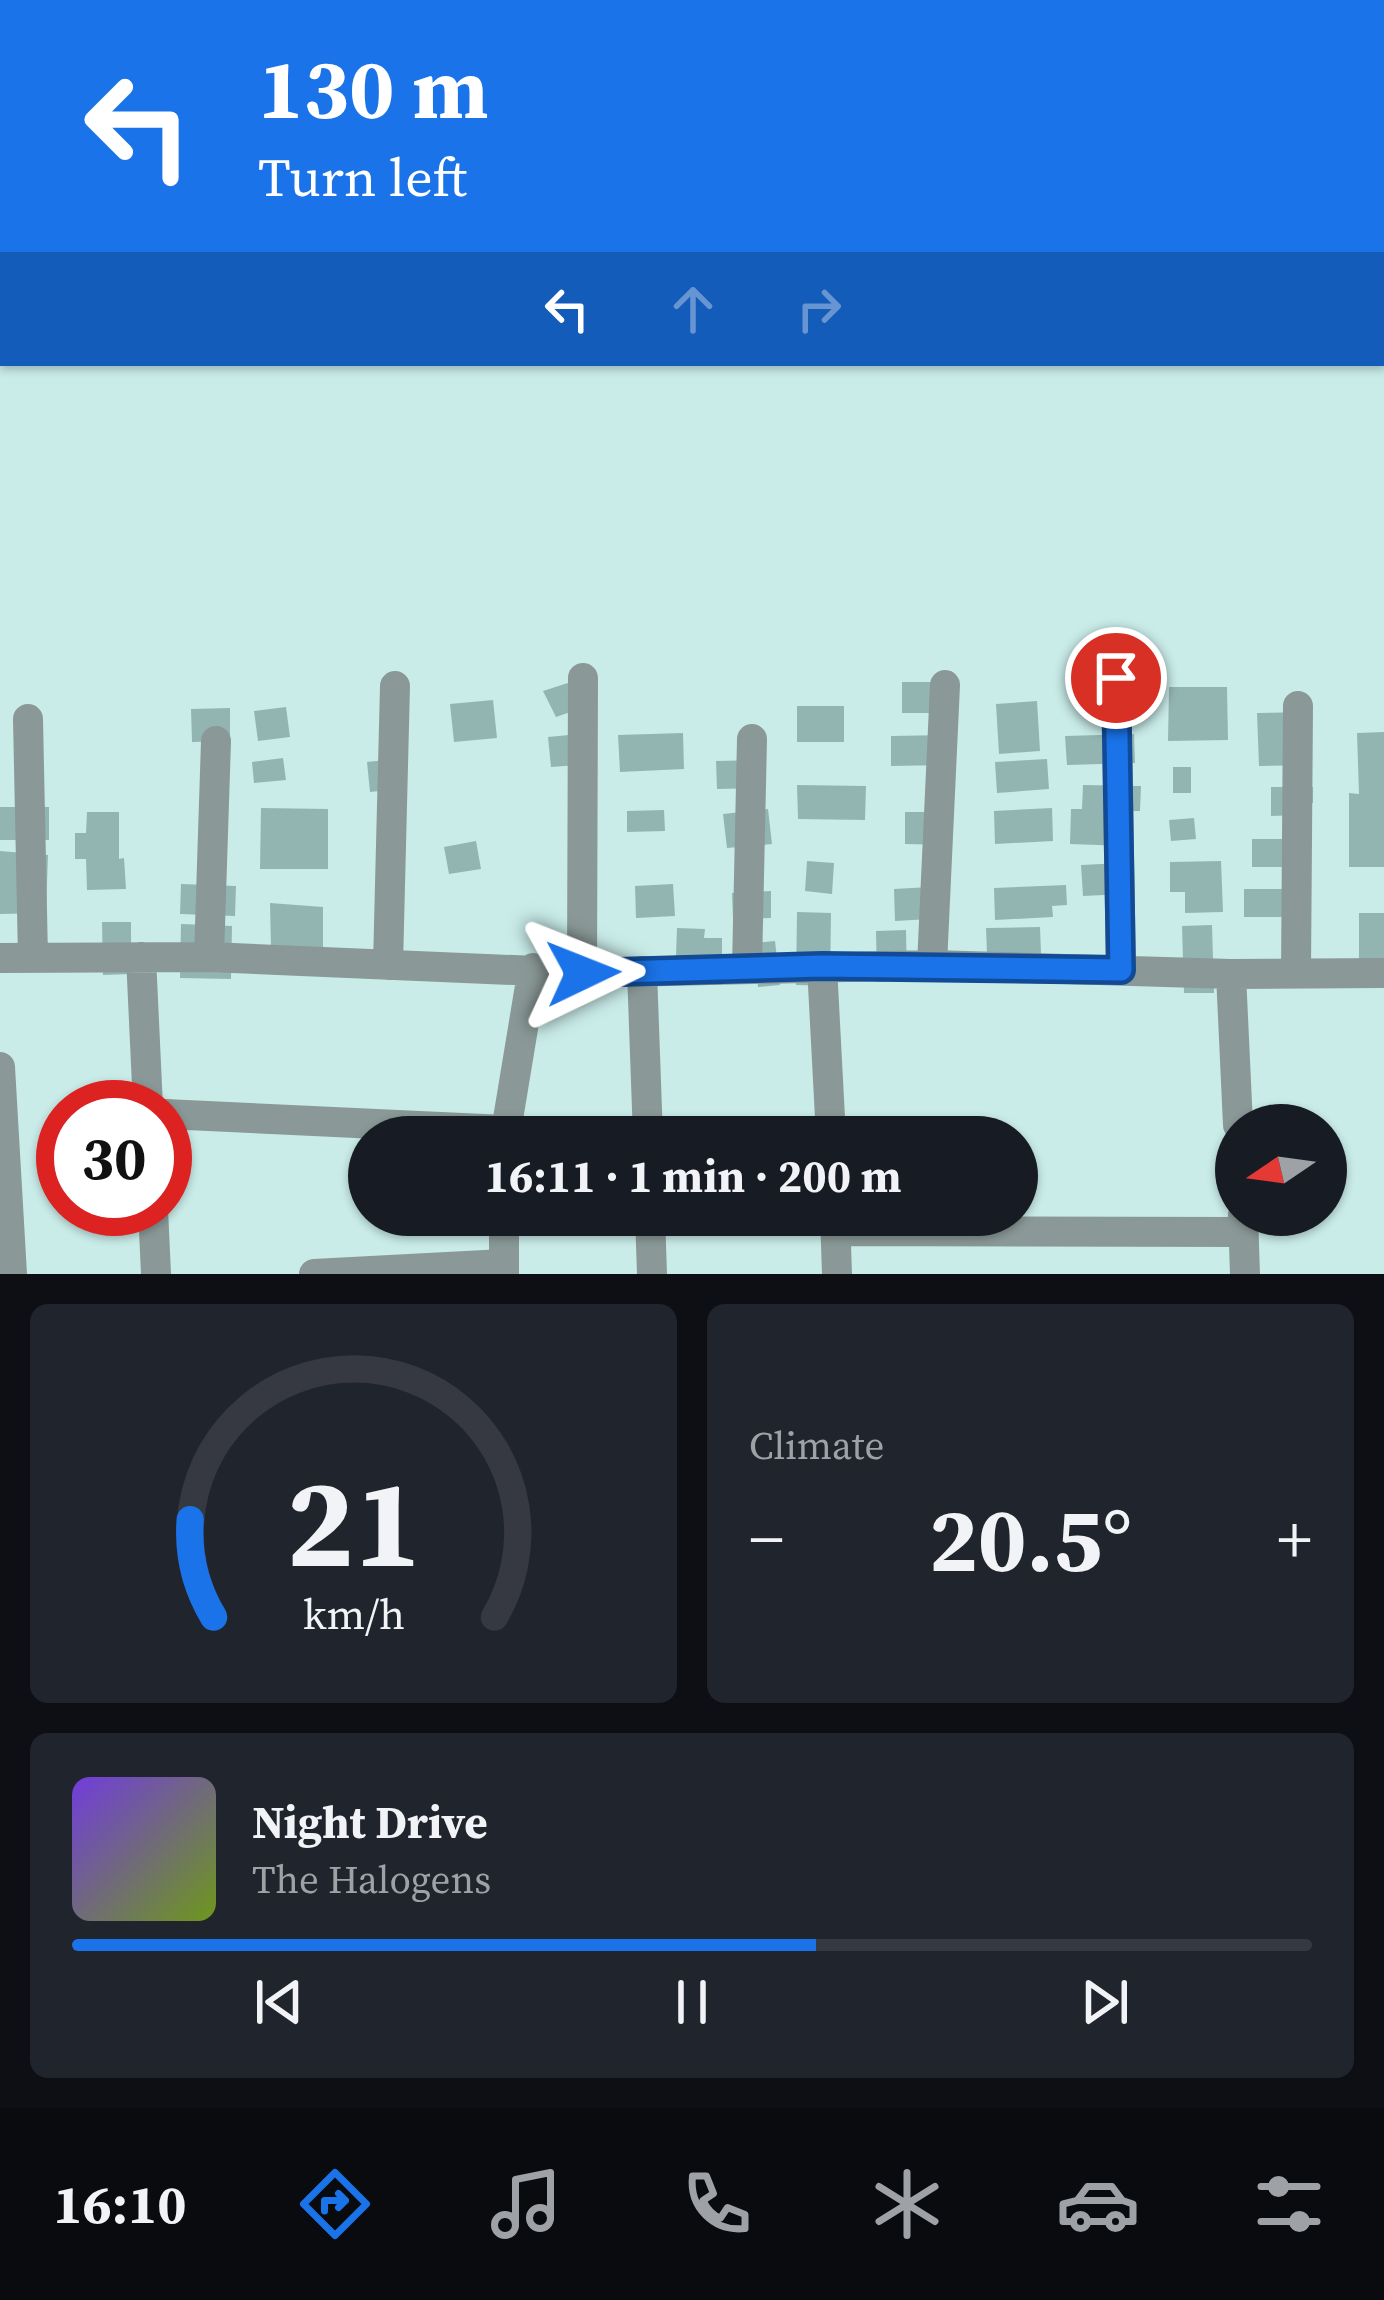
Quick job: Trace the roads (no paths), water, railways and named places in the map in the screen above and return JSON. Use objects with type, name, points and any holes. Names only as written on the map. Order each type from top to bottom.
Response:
[{"type":"street","points":[[583,678],[583,973]]},
{"type":"street","points":[[1116,678],[1121,970]]},
{"type":"street","points":[[932,965],[945,685]]},
{"type":"street","points":[[388,964],[394,686]]},
{"type":"street","points":[[1296,972],[1298,706]]},
{"type":"street","points":[[28,719],[33,958]]},
{"type":"street","points":[[747,968],[752,739]]},
{"type":"street","points":[[209,957],[216,741]]},
{"type":"street","points":[[141,957],[147,1080]]},
{"type":"street","points":[[0,958],[209,957],[583,973],[932,965],[1231,974],[1384,973]]},
{"type":"street","points":[[822,966],[830,1116]]},
{"type":"street","points":[[508,1116],[533,968]]},
{"type":"street","points":[[642,971],[647,1116]]},
{"type":"street","points":[[1231,974],[1237,1104]]},
{"type":"street","points":[[0,1067],[12,1274]]},
{"type":"street","points":[[192,1116],[348,1125]]},
{"type":"street","points":[[1038,1223],[1215,1224]]},
{"type":"street","points":[[155,1236],[157,1274]]},
{"type":"street","points":[[314,1274],[504,1269],[504,1236]]},
{"type":"street","points":[[651,1236],[652,1274]]},
{"type":"street","points":[[836,1236],[837,1274]]},
{"type":"street","points":[[1243,1236],[1245,1274]]}]
